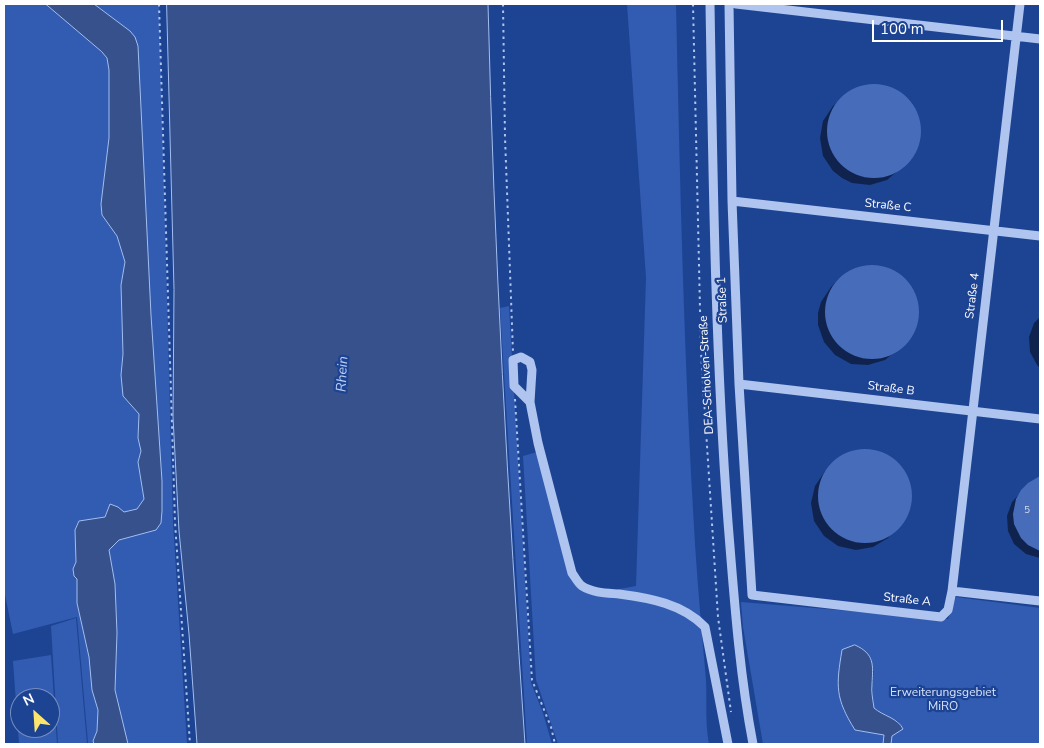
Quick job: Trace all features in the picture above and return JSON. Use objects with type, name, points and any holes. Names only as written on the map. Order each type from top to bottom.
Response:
[{"type":"street","name":"DEA-Scholven-Straße","points":[[710,4],[714,244],[723,454],[736,623],[752,744]]},
{"type":"street","name":"Straße 1","points":[[729,4],[732,201],[739,384],[752,596]]},
{"type":"street","points":[[736,4],[1040,39]]},
{"type":"street","name":"Straße 4","points":[[952,591],[1020,4]]},
{"type":"street","name":"Straße C","points":[[732,201],[1040,236]]},
{"type":"street","points":[[530,402],[514,386],[513,360],[522,357],[530,362],[532,370],[530,402],[538,443],[572,574],[580,585],[593,591],[641,597],[678,608],[695,617],[705,627],[728,744]]},
{"type":"street","name":"Straße B","points":[[739,384],[1040,419]]},
{"type":"street","points":[[952,591],[1040,601]]},
{"type":"street","name":"Straße A","points":[[752,596],[942,617],[948,610],[952,591]]},
{"type":"path","points":[[159,4],[175,522],[190,744]]},
{"type":"path","points":[[503,4],[505,136],[513,360]]},
{"type":"path","points":[[693,4],[701,352],[718,618],[732,714]]},
{"type":"path","points":[[514,386],[532,680],[551,727],[555,744]]},
{"type":"green space","points":[[4,4],[46,4],[102,52],[107,58],[109,70],[109,138],[101,204],[102,215],[117,236],[125,262],[121,285],[123,354],[121,375],[124,396],[139,414],[138,438],[141,450],[138,462],[144,499],[137,509],[124,513],[110,504],[105,517],[79,521],[75,530],[76,562],[73,569],[74,576],[77,579],[77,603],[89,657],[92,690],[98,710],[94,744],[88,743],[77,617],[13,634],[4,590]]},
{"type":"green space","points":[[94,4],[159,4],[173,522],[187,744],[128,744],[115,690],[117,633],[115,584],[109,550],[119,540],[161,523],[162,481],[130,31]]},
{"type":"green space","points":[[627,4],[676,4],[685,342],[695,544],[709,744],[558,744],[536,680],[523,456],[537,452],[570,575],[591,594],[636,586],[646,278]]},
{"type":"green space","points":[[509,306],[531,683],[543,713],[552,744],[527,744],[500,308]]},
{"type":"green space","name":"Erweiterungsgebiet MiRO","points":[[956,597],[1040,608],[1040,744],[763,744],[743,627],[741,602],[948,619]],"holes":[[[874,670],[872,686],[874,708],[880,713],[900,722],[843,711]]]},
{"type":"green space","points":[[76,618],[87,744],[58,744],[58,738],[60,738],[60,688],[55,688],[51,626]]},
{"type":"green space","points":[[51,655],[53,688],[15,688],[13,661]]},
{"type":"green space","points":[[19,738],[57,738],[57,744],[19,744]]},
{"type":"water","points":[[46,4],[94,4],[130,31],[135,37],[138,46],[151,315],[162,481],[162,511],[161,523],[156,530],[119,540],[109,550],[115,584],[117,633],[115,690],[128,744],[94,744],[93,741],[97,731],[98,710],[92,690],[89,657],[77,603],[77,579],[74,576],[73,569],[76,562],[75,530],[79,521],[105,517],[110,504],[124,512],[137,509],[144,499],[138,462],[141,451],[138,438],[139,414],[123,396],[121,375],[123,354],[121,285],[125,262],[117,236],[102,215],[101,204],[109,138],[109,70],[107,58],[102,52]]},
{"type":"water","name":"Rhein","points":[[167,4],[488,4],[502,374],[525,744],[197,744],[179,531],[173,417],[174,290]]},
{"type":"water","points":[[855,645],[866,652],[871,661],[874,708],[898,722],[903,729],[892,736],[891,744],[883,744],[884,735],[855,730],[844,709],[838,683],[842,650]]},
{"type":"building","points":[[865,84],[883,84],[908,97],[918,113],[921,131],[918,149],[908,165],[883,178],[865,178],[840,165],[827,140],[827,122],[840,97]]},
{"type":"building","points":[[863,265],[881,265],[906,278],[916,294],[919,312],[916,330],[906,346],[881,359],[863,359],[838,346],[825,321],[825,303],[838,278]]},
{"type":"building","points":[[856,449],[874,449],[899,462],[909,478],[912,496],[909,514],[899,530],[874,543],[856,543],[831,530],[818,505],[818,487],[831,462]]},
{"type":"building","points":[[1040,476],[1040,551],[1028,545],[1021,538],[1014,524],[1013,514],[1016,499],[1021,490]]}]
